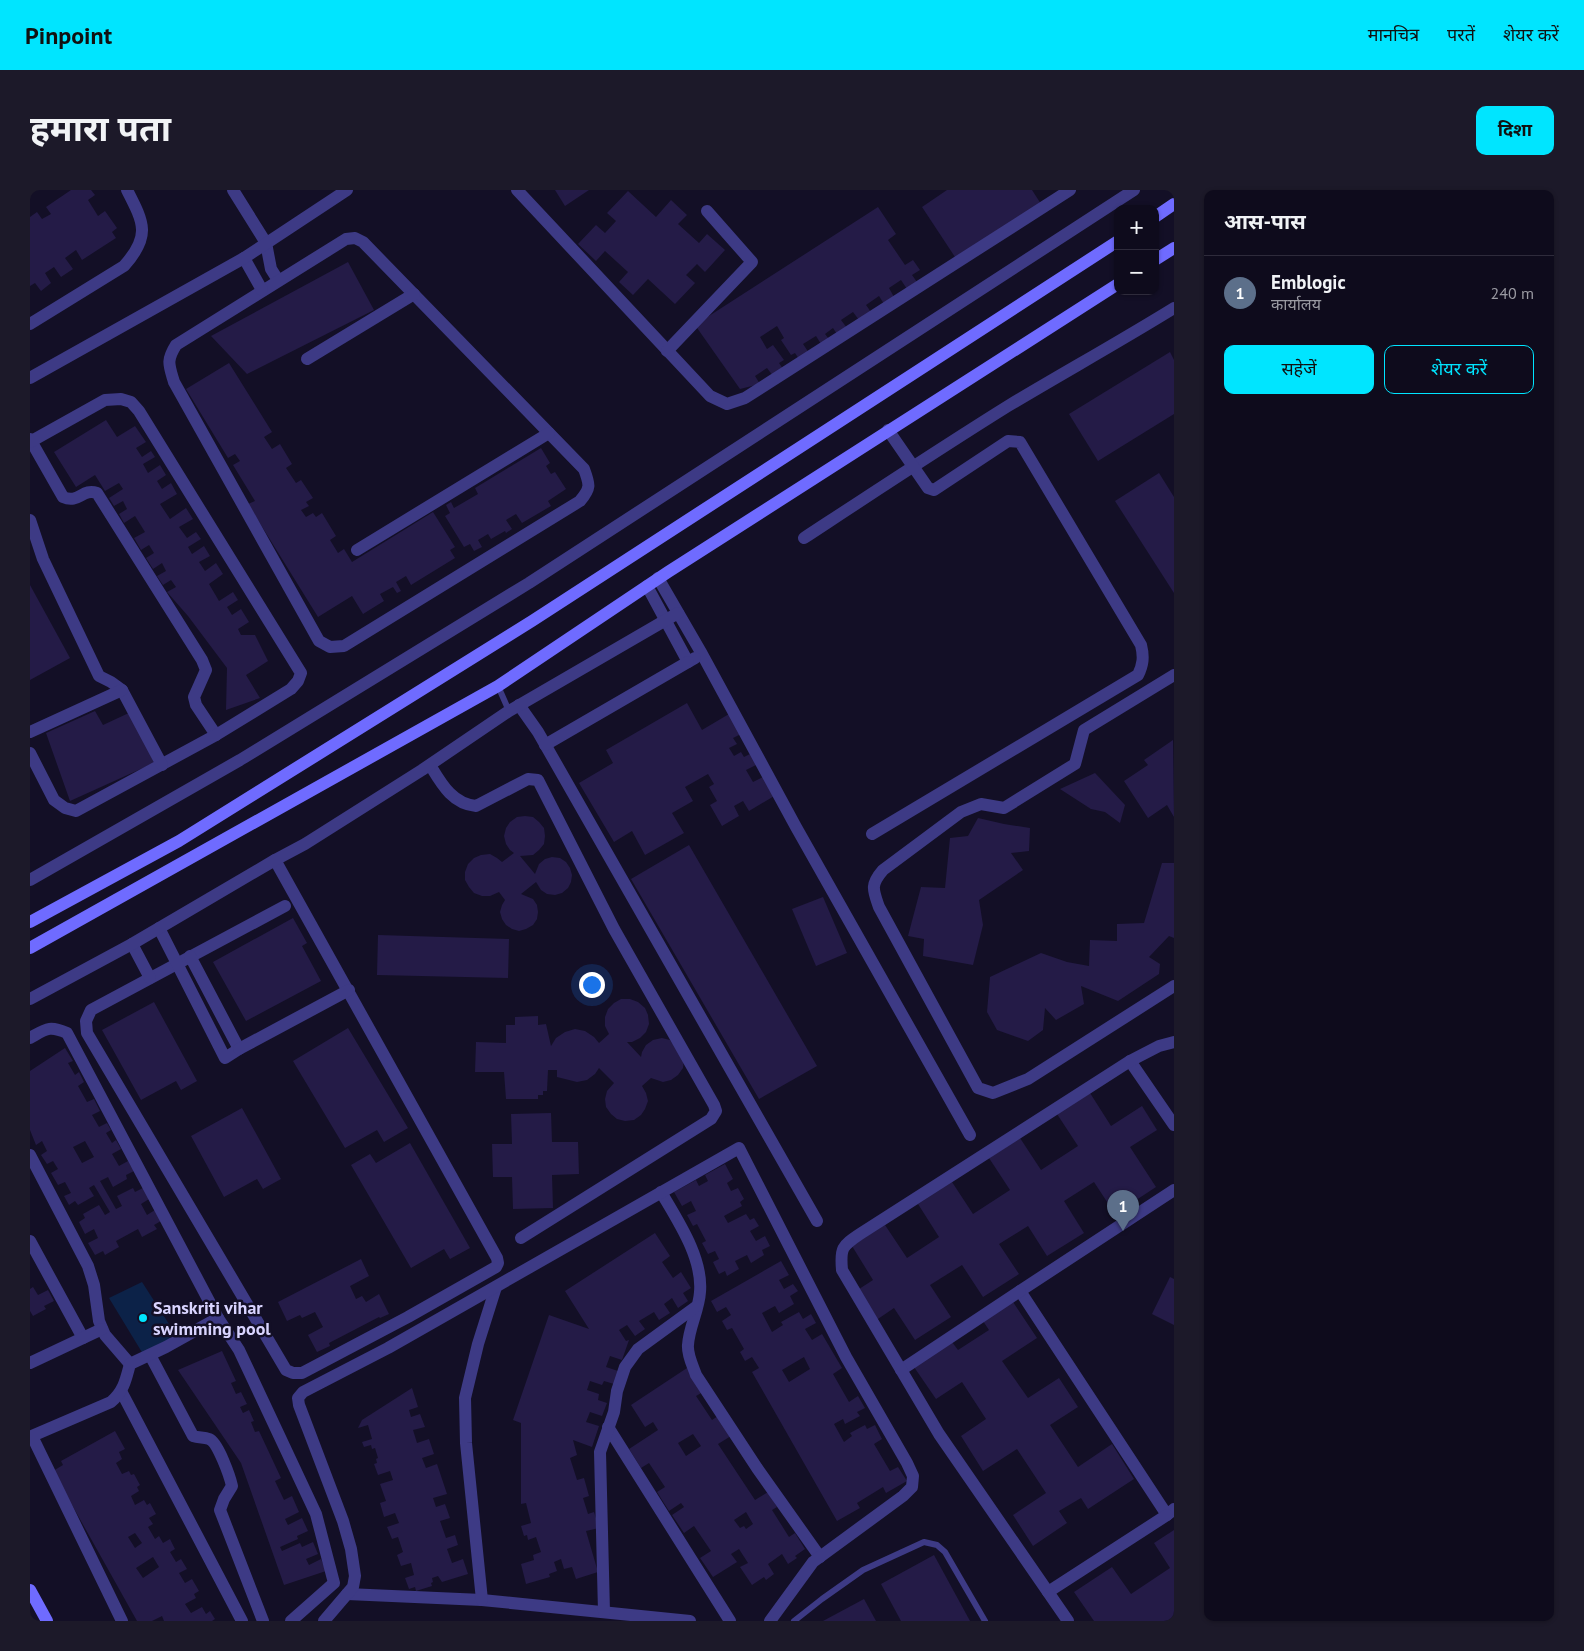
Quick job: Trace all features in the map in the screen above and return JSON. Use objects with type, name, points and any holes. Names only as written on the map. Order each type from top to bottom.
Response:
[{"type":"street","points":[[30,324],[124,266],[136,252],[144,234],[136,208],[127,190]]},
{"type":"street","points":[[233,190],[266,243],[271,269],[278,280]]},
{"type":"street","points":[[30,378],[244,258],[347,190]]},
{"type":"street","points":[[517,190],[710,396],[727,404],[746,398],[1070,190]]},
{"type":"street","points":[[30,880],[240,760],[529,583],[1134,190]]},
{"type":"street","points":[[1159,213],[1174,204]]},
{"type":"street","points":[[667,351],[752,262],[707,211]]},
{"type":"street","points":[[355,238],[363,242],[584,470],[590,483],[587,493],[580,501],[344,646],[330,647],[319,641],[174,382],[169,367],[169,356],[176,345],[262,290],[346,239],[355,238]]},
{"type":"street","points":[[30,922],[178,841],[532,621],[1114,244]]},
{"type":"street","points":[[1159,257],[1174,248]]},
{"type":"street","points":[[244,258],[262,290]]},
{"type":"street","points":[[30,948],[498,686],[658,578],[1114,287]]},
{"type":"street","points":[[307,359],[414,294]]},
{"type":"street","points":[[804,538],[1008,406],[1174,308]]},
{"type":"street","points":[[30,753],[54,800],[65,808],[76,811],[216,735],[291,689],[298,682],[301,673],[139,411],[131,402],[121,399],[105,400],[30,441],[64,497],[70,500],[78,498],[86,492],[97,493],[202,660],[206,670],[194,697],[196,705],[216,735]]},
{"type":"street","points":[[872,834],[1138,675],[1143,666],[1141,645],[1020,442],[1008,441],[934,490],[928,488],[888,430]]},
{"type":"street","points":[[357,550],[549,434]]},
{"type":"street","points":[[30,520],[43,558],[99,676],[122,690],[162,765]]},
{"type":"street","points":[[658,578],[970,1136]]},
{"type":"street","points":[[647,586],[688,662]]},
{"type":"street","points":[[30,999],[132,944],[305,844],[430,765],[514,708],[678,613]]},
{"type":"street","points":[[545,745],[702,654]]},
{"type":"street","points":[[1172,679],[1084,730],[1075,764],[1004,808],[982,804],[961,812],[883,870],[875,879],[873,890],[888,925],[978,1088],[983,1091],[993,1093],[1028,1079],[1174,986]]},
{"type":"street","points":[[30,732],[122,690]]},
{"type":"street","points":[[514,708],[545,745],[816,1220]]},
{"type":"street","points":[[430,765],[447,792],[470,806],[476,806],[528,779],[538,780],[614,929],[714,1104],[716,1111],[711,1119],[521,1238]]},
{"type":"street","points":[[275,860],[349,990],[497,1258],[498,1263],[496,1267],[408,1317],[302,1373],[293,1373],[286,1370],[87,1033],[86,1021],[92,1010],[285,906]]},
{"type":"street","points":[[159,928],[225,1058],[349,990]]},
{"type":"street","points":[[132,944],[150,978]]},
{"type":"street","points":[[190,956],[239,1049]]},
{"type":"street","points":[[30,1038],[46,1030],[56,1028],[67,1033],[218,1318],[239,1350],[316,1514],[334,1583],[291,1621]]},
{"type":"street","points":[[1068,1621],[939,1434],[842,1270],[840,1255],[844,1245],[1130,1060],[1159,1046],[1174,1042]]},
{"type":"street","points":[[1130,1060],[1174,1126]]},
{"type":"street","points":[[324,1621],[353,1587],[355,1576],[351,1549],[343,1521],[299,1405],[298,1398],[303,1392],[388,1348],[739,1148],[846,1357],[907,1463],[912,1476],[912,1487],[903,1496],[814,1562],[770,1621]]},
{"type":"street","points":[[30,1155],[88,1266],[94,1284],[99,1321],[102,1329],[130,1364]]},
{"type":"street","points":[[901,1370],[1174,1190]]},
{"type":"street","points":[[662,1192],[680,1224],[697,1263],[700,1278],[700,1294],[688,1346],[690,1360],[696,1375],[757,1468],[820,1557]]},
{"type":"street","points":[[30,1241],[83,1338]]},
{"type":"street","points":[[482,1600],[466,1443],[465,1398],[478,1344],[496,1287]]},
{"type":"street","points":[[1020,1291],[1170,1512],[1048,1592]]},
{"type":"street","points":[[604,1612],[600,1452],[614,1412],[617,1391],[625,1367],[638,1349],[697,1306]]},
{"type":"street","points":[[130,1364],[166,1347],[218,1318]]},
{"type":"street","points":[[30,1363],[102,1329]]},
{"type":"street","points":[[150,1355],[193,1436],[200,1439],[208,1439],[214,1443],[231,1479],[232,1486],[220,1510],[263,1621]]},
{"type":"street","points":[[122,1621],[32,1441],[32,1436],[111,1402],[124,1386],[130,1364]]},
{"type":"street","points":[[121,1391],[242,1621]]},
{"type":"street","points":[[608,1427],[730,1621]]},
{"type":"street","points":[[30,1590],[47,1621]]},
{"type":"street","points":[[347,1594],[482,1600],[690,1621]]},
{"type":"lane","points":[[498,686],[514,708]]},
{"type":"lane","points":[[794,1621],[863,1570],[924,1542],[936,1545],[944,1552],[985,1621]]},
{"type":"water","name":"Sanskriti vihar swimming pool","points":[[142,1282],[178,1338],[143,1354],[109,1298]]},
{"type":"building","points":[[71,190],[91,190],[95,195],[88,200],[98,216],[105,211],[117,228],[112,232],[116,238],[82,260],[76,250],[65,258],[73,269],[61,277],[54,267],[45,273],[51,283],[41,291],[35,283],[30,286],[30,217],[37,212],[42,219],[51,214],[46,207]]},
{"type":"building","points":[[555,190],[589,190],[565,206]]},
{"type":"building","points":[[947,190],[1032,190],[1041,204],[957,260],[922,207]]},
{"type":"building","points":[[628,191],[656,217],[671,200],[687,215],[678,224],[699,243],[707,234],[725,250],[705,272],[697,264],[686,275],[695,283],[675,304],[648,279],[633,295],[619,282],[628,272],[605,251],[596,261],[578,244],[596,225],[605,233],[616,221],[607,213]]},
{"type":"building","points":[[878,207],[896,234],[888,240],[905,265],[913,260],[920,270],[912,275],[917,282],[907,289],[901,280],[889,288],[894,297],[884,304],[879,296],[866,305],[871,312],[859,320],[853,312],[841,320],[847,328],[837,334],[833,328],[825,334],[829,339],[821,344],[816,336],[803,344],[809,353],[799,359],[795,353],[791,355],[781,340],[784,338],[777,326],[760,337],[767,349],[773,345],[784,360],[779,363],[783,369],[773,376],[767,368],[755,376],[760,384],[740,389],[695,325]]},
{"type":"building","points":[[348,262],[374,310],[247,374],[211,336]]},
{"type":"building","points":[[1170,352],[1174,360],[1174,414],[1098,461],[1069,414]]},
{"type":"building","points":[[229,363],[272,432],[264,437],[272,449],[280,444],[292,464],[286,468],[296,483],[301,480],[313,498],[306,502],[309,506],[301,510],[306,517],[313,513],[316,517],[322,513],[336,536],[330,540],[338,553],[344,549],[352,562],[433,512],[455,547],[450,550],[455,558],[411,585],[406,576],[396,582],[401,591],[397,593],[393,587],[380,594],[384,601],[363,614],[352,596],[318,617],[248,504],[255,501],[233,465],[240,461],[235,454],[228,458],[186,389]]},
{"type":"building","points":[[106,420],[117,437],[135,426],[146,442],[136,448],[142,457],[151,451],[155,457],[143,464],[148,473],[160,465],[166,475],[157,481],[162,489],[171,483],[177,494],[160,504],[170,519],[186,508],[193,519],[179,527],[187,538],[196,532],[201,539],[188,547],[192,554],[204,546],[210,556],[199,562],[205,571],[216,563],[223,574],[209,584],[219,601],[233,592],[238,600],[227,607],[232,615],[241,609],[249,622],[238,629],[241,635],[255,635],[268,661],[246,675],[260,698],[226,710],[227,668],[188,616],[167,592],[176,587],[171,580],[163,585],[157,576],[166,571],[162,563],[153,569],[146,558],[154,553],[149,545],[141,550],[134,538],[145,532],[135,516],[124,523],[119,514],[127,509],[123,501],[114,506],[109,498],[123,489],[119,483],[105,491],[95,475],[76,487],[54,452]]},
{"type":"building","points":[[541,448],[550,463],[546,466],[551,474],[555,472],[566,489],[548,501],[551,506],[522,523],[516,514],[506,520],[512,529],[491,539],[488,534],[478,540],[482,547],[474,551],[470,544],[464,547],[445,516],[450,513],[446,505],[451,502],[454,508],[478,494],[475,488]]},
{"type":"building","points":[[1159,473],[1174,497],[1174,593],[1115,501]]},
{"type":"building","points":[[30,585],[70,658],[30,680]]},
{"type":"building","points":[[687,703],[702,730],[729,714],[741,734],[733,738],[737,744],[729,748],[734,756],[741,752],[744,757],[752,753],[758,764],[746,770],[753,782],[765,776],[776,795],[749,811],[743,801],[734,806],[739,816],[722,826],[710,805],[717,801],[709,787],[714,784],[708,774],[685,787],[693,801],[672,813],[684,833],[645,855],[632,831],[614,842],[579,783],[613,763],[606,750]]},
{"type":"building","points":[[95,711],[103,725],[131,712],[154,763],[70,801],[46,733]]},
{"type":"building","points":[[1173,740],[1174,817],[1167,805],[1148,818],[1124,781],[1148,765],[1144,760]]},
{"type":"building","points":[[1095,773],[1125,805],[1120,823],[1105,812],[1091,809],[1060,789]]},
{"type":"building","points":[[517,817],[533,817],[544,828],[544,844],[533,855],[520,856],[535,874],[539,864],[545,859],[552,857],[560,858],[566,862],[572,875],[568,888],[562,893],[555,895],[547,894],[541,890],[536,882],[521,894],[533,899],[537,905],[538,912],[537,919],[533,925],[519,931],[506,925],[502,919],[500,912],[505,900],[499,892],[490,896],[474,893],[465,880],[465,872],[468,864],[474,858],[481,855],[490,854],[502,862],[514,853],[506,844],[504,836],[506,828]]},
{"type":"building","points":[[978,818],[1030,828],[1029,851],[1011,853],[1023,870],[979,900],[983,925],[973,965],[923,956],[924,939],[908,936],[921,887],[945,888],[950,838],[968,836]]},
{"type":"building","points":[[689,845],[817,1066],[759,1099],[631,879]]},
{"type":"building","points":[[1162,863],[1174,863],[1174,938],[1169,936],[1149,957],[1160,964],[1159,974],[1118,1001],[1081,986],[1084,1004],[1056,1020],[1045,1008],[1043,1030],[1028,1041],[997,1030],[987,1012],[990,977],[1041,953],[1067,962],[1089,966],[1090,940],[1117,941],[1117,924],[1144,923]]},
{"type":"building","points":[[823,897],[847,953],[816,966],[792,909]]},
{"type":"building","points":[[293,918],[307,943],[302,946],[321,981],[246,1021],[213,962]]},
{"type":"building","points":[[378,935],[509,939],[508,978],[377,975]]},
{"type":"building","points":[[621,999],[630,999],[638,1002],[645,1008],[648,1015],[649,1024],[646,1032],[640,1038],[627,1042],[641,1057],[646,1045],[653,1040],[662,1038],[670,1040],[684,1060],[683,1068],[671,1080],[663,1082],[651,1078],[642,1086],[648,1101],[641,1115],[634,1120],[625,1121],[617,1119],[606,1107],[607,1091],[614,1083],[599,1068],[587,1080],[577,1082],[557,1077],[557,1070],[548,1070],[547,1091],[543,1091],[543,1095],[538,1095],[538,1099],[506,1099],[504,1072],[475,1072],[476,1042],[506,1043],[506,1025],[515,1025],[515,1017],[538,1016],[538,1025],[546,1024],[551,1046],[556,1038],[565,1032],[575,1029],[585,1031],[599,1043],[609,1034],[605,1026],[605,1017],[608,1009]]},
{"type":"building","points":[[154,1002],[197,1081],[181,1090],[176,1081],[141,1100],[102,1030]]},
{"type":"building","points":[[348,1028],[408,1128],[384,1142],[377,1130],[345,1148],[293,1061]]},
{"type":"building","points":[[65,1048],[73,1061],[68,1063],[75,1075],[79,1072],[84,1082],[78,1086],[87,1102],[94,1099],[100,1111],[92,1115],[99,1127],[107,1123],[111,1130],[106,1133],[112,1143],[116,1140],[121,1149],[112,1154],[119,1166],[128,1161],[134,1171],[126,1175],[127,1179],[113,1187],[108,1177],[100,1181],[116,1209],[122,1206],[117,1196],[133,1188],[135,1192],[143,1188],[149,1199],[141,1204],[147,1215],[155,1210],[161,1221],[154,1225],[157,1229],[142,1237],[138,1229],[116,1241],[119,1247],[105,1255],[103,1251],[95,1255],[88,1243],[98,1238],[94,1229],[85,1234],[79,1222],[85,1218],[83,1214],[99,1205],[105,1215],[110,1212],[94,1185],[89,1188],[94,1196],[78,1205],[75,1201],[69,1205],[64,1196],[71,1193],[65,1182],[58,1185],[51,1173],[58,1169],[53,1161],[47,1164],[41,1155],[47,1151],[42,1141],[36,1145],[30,1130],[30,1071]],"holes":[[[85,1141],[94,1157],[82,1163],[73,1147]]]},
{"type":"building","points":[[1090,1093],[1111,1126],[1142,1106],[1157,1130],[1130,1147],[1156,1187],[1115,1214],[1094,1182],[1064,1201],[1084,1233],[1047,1256],[1028,1226],[999,1244],[1019,1274],[983,1297],[962,1265],[930,1285],[951,1317],[915,1340],[894,1308],[875,1321],[856,1291],[873,1280],[852,1246],[885,1225],[907,1258],[939,1237],[918,1204],[952,1182],[973,1214],[1010,1190],[989,1158],[1020,1138],[1041,1170],[1078,1146],[1057,1114]]},
{"type":"building","points":[[242,1108],[281,1179],[263,1189],[257,1179],[224,1197],[191,1136]]},
{"type":"building","points":[[551,1113],[552,1142],[578,1142],[579,1174],[552,1175],[553,1208],[513,1209],[512,1177],[493,1177],[492,1144],[512,1144],[511,1114]]},
{"type":"building","points":[[410,1143],[470,1248],[450,1259],[444,1249],[411,1268],[351,1165],[370,1154],[376,1163]]},
{"type":"building","points":[[725,1164],[733,1179],[727,1183],[731,1191],[738,1188],[744,1199],[740,1202],[742,1206],[724,1216],[728,1223],[746,1214],[750,1220],[754,1218],[759,1226],[750,1231],[756,1241],[765,1236],[770,1246],[762,1250],[764,1255],[751,1263],[747,1255],[735,1261],[739,1269],[727,1276],[725,1271],[719,1274],[713,1262],[719,1259],[715,1251],[708,1254],[702,1243],[706,1241],[697,1224],[693,1226],[687,1215],[696,1211],[691,1201],[682,1206],[674,1192],[696,1180],[699,1186],[708,1181],[705,1175]]},
{"type":"building","points":[[655,1233],[670,1256],[662,1262],[673,1278],[681,1272],[691,1288],[683,1293],[688,1301],[678,1308],[672,1298],[664,1304],[670,1313],[659,1320],[654,1312],[639,1321],[645,1329],[635,1336],[627,1325],[619,1330],[626,1341],[629,1340],[622,1360],[610,1356],[606,1367],[618,1371],[614,1384],[604,1381],[602,1385],[590,1381],[587,1390],[599,1394],[598,1400],[607,1403],[602,1416],[590,1412],[586,1422],[599,1426],[592,1447],[573,1440],[577,1455],[570,1458],[577,1480],[584,1478],[589,1496],[583,1498],[588,1514],[594,1512],[599,1528],[586,1531],[598,1572],[576,1579],[572,1567],[564,1569],[561,1559],[554,1562],[557,1571],[549,1574],[550,1577],[526,1584],[521,1564],[534,1560],[533,1555],[541,1552],[536,1537],[528,1540],[527,1535],[524,1536],[521,1526],[531,1523],[526,1503],[521,1504],[521,1423],[513,1420],[549,1315],[589,1329],[565,1291]]},
{"type":"building","points":[[361,1259],[369,1276],[350,1286],[356,1299],[362,1296],[366,1302],[379,1294],[389,1314],[379,1317],[329,1343],[330,1346],[317,1352],[308,1335],[323,1327],[315,1312],[302,1318],[300,1315],[287,1321],[278,1302]]},
{"type":"building","points":[[781,1261],[789,1275],[779,1280],[784,1289],[793,1284],[798,1291],[790,1296],[794,1304],[779,1313],[775,1306],[762,1313],[772,1332],[783,1325],[781,1322],[799,1312],[803,1319],[811,1314],[816,1323],[805,1329],[812,1340],[822,1334],[842,1368],[833,1374],[849,1402],[858,1396],[865,1408],[857,1412],[860,1416],[845,1424],[843,1419],[834,1424],[844,1442],[852,1436],[850,1433],[865,1425],[867,1429],[875,1425],[882,1439],[874,1444],[890,1471],[898,1467],[907,1481],[886,1493],[883,1487],[857,1503],[860,1508],[837,1521],[752,1372],[759,1368],[752,1357],[745,1361],[740,1352],[744,1349],[732,1328],[727,1330],[722,1321],[731,1315],[726,1307],[717,1312],[711,1301]],"holes":[[[804,1357],[810,1369],[789,1382],[782,1370]]]},
{"type":"building","points":[[1170,1277],[1174,1279],[1174,1325],[1152,1314]]},
{"type":"building","points":[[33,1287],[38,1295],[48,1290],[54,1301],[44,1306],[46,1309],[33,1316],[30,1311],[30,1289]]},
{"type":"building","points":[[1013,1302],[1037,1338],[1002,1361],[1028,1398],[1059,1378],[1078,1407],[1050,1425],[1078,1467],[1112,1444],[1134,1479],[1088,1509],[1081,1498],[1059,1511],[1067,1523],[1033,1546],[1013,1515],[1046,1493],[1017,1449],[983,1471],[961,1436],[986,1419],[962,1382],[936,1399],[914,1367],[952,1342],[958,1350],[989,1330],[983,1321]]},
{"type":"building","points":[[222,1351],[236,1381],[231,1383],[236,1394],[241,1392],[247,1404],[240,1407],[243,1413],[249,1410],[254,1421],[251,1422],[255,1432],[259,1431],[281,1478],[275,1481],[284,1500],[292,1496],[299,1512],[285,1519],[288,1525],[302,1518],[308,1531],[297,1536],[298,1539],[280,1547],[282,1551],[300,1543],[302,1547],[313,1542],[318,1554],[306,1559],[309,1565],[321,1559],[326,1571],[284,1585],[241,1463],[178,1370]]},
{"type":"building","points":[[687,1368],[703,1392],[696,1396],[712,1420],[718,1416],[731,1436],[718,1444],[755,1500],[768,1492],[777,1507],[772,1510],[789,1537],[795,1533],[805,1549],[788,1564],[782,1554],[768,1564],[774,1574],[766,1580],[764,1577],[752,1585],[740,1567],[748,1563],[739,1549],[731,1554],[737,1562],[713,1577],[700,1558],[711,1551],[694,1526],[684,1533],[672,1515],[684,1507],[681,1503],[669,1511],[657,1492],[665,1487],[649,1463],[641,1468],[629,1449],[658,1430],[653,1422],[645,1427],[631,1405]],"holes":[[[693,1434],[701,1446],[686,1456],[678,1443]],[[746,1512],[753,1524],[746,1529],[744,1526],[740,1528],[734,1520]]]},
{"type":"building","points":[[412,1388],[418,1407],[409,1410],[411,1417],[420,1414],[425,1427],[413,1430],[417,1443],[429,1439],[434,1454],[422,1458],[426,1468],[437,1464],[447,1494],[433,1498],[436,1507],[445,1504],[450,1518],[440,1521],[446,1538],[455,1535],[458,1545],[447,1549],[452,1563],[463,1559],[468,1574],[442,1582],[438,1576],[432,1578],[432,1586],[416,1591],[415,1587],[409,1589],[405,1578],[414,1575],[411,1563],[401,1566],[397,1555],[403,1552],[398,1537],[392,1539],[387,1527],[399,1523],[395,1513],[384,1517],[380,1503],[386,1501],[380,1484],[393,1480],[390,1471],[378,1475],[374,1464],[377,1463],[376,1459],[378,1458],[375,1448],[372,1449],[371,1445],[364,1447],[362,1442],[372,1439],[368,1425],[358,1428],[362,1420]]},
{"type":"building","points":[[115,1431],[125,1449],[119,1452],[122,1459],[116,1463],[122,1474],[129,1471],[131,1475],[134,1474],[140,1485],[137,1487],[139,1491],[131,1496],[135,1505],[144,1500],[147,1505],[150,1503],[156,1514],[149,1518],[153,1524],[148,1527],[155,1539],[159,1536],[163,1543],[170,1539],[175,1549],[170,1552],[176,1562],[181,1559],[187,1569],[179,1573],[185,1583],[192,1579],[199,1591],[194,1594],[196,1598],[185,1604],[191,1613],[202,1607],[206,1614],[210,1611],[215,1619],[212,1621],[164,1621],[162,1616],[152,1621],[137,1621],[53,1471],[63,1465],[61,1461]],"holes":[[[135,1533],[142,1543],[135,1548],[128,1537]],[[153,1557],[159,1567],[143,1578],[136,1568]]]},
{"type":"building","points":[[1174,1530],[1174,1621],[1094,1621],[1074,1592],[1112,1567],[1131,1594],[1170,1568],[1154,1543]]},
{"type":"building","points":[[934,1555],[970,1621],[901,1621],[881,1584]]},
{"type":"building","points":[[864,1599],[876,1621],[823,1621]]},
{"type":"place","name":"Emblogic","points":[[1123,1231]]},
{"type":"place","name":"Sanskriti vihar swimming pool","points":[[143,1318]]}]
